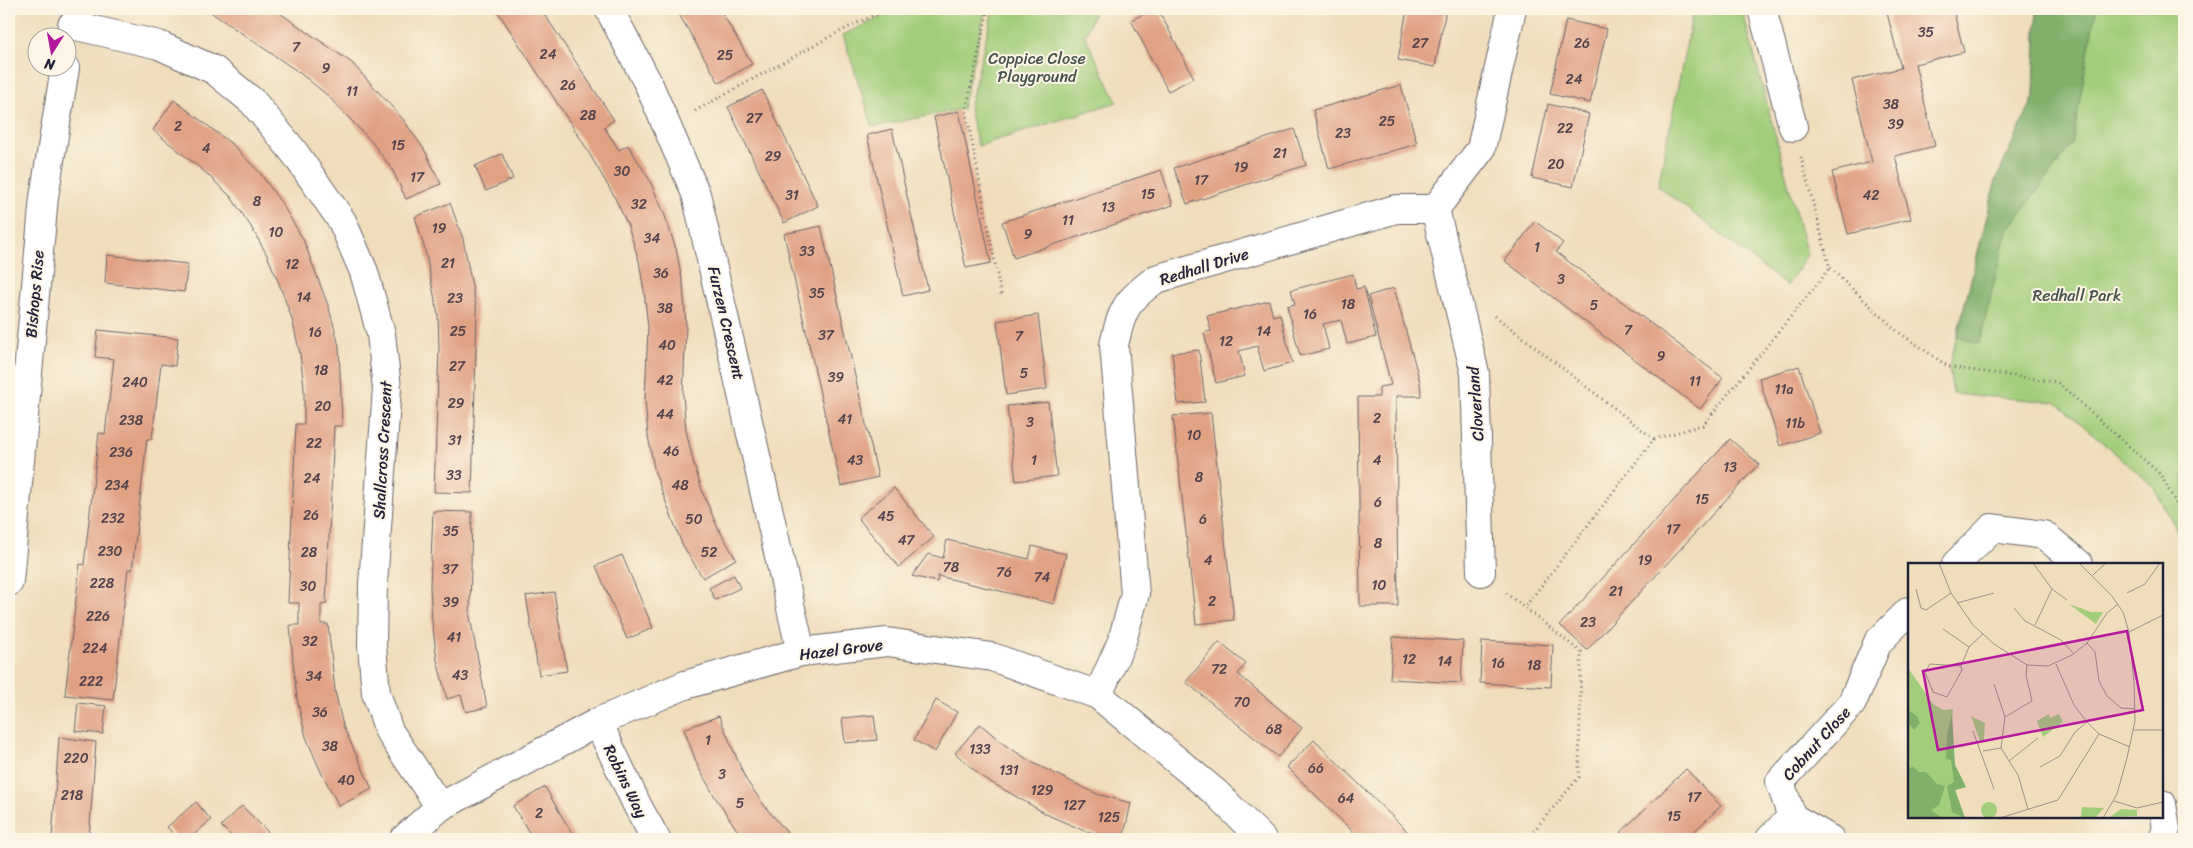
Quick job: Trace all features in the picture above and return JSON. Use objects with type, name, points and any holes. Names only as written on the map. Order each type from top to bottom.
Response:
[{"type":"street","name":"Furzen Crescent","points":[[609,9],[650,85],[696,194],[801,652]]},
{"type":"street","points":[[1435,209],[1481,149],[1512,9]]},
{"type":"street","points":[[1762,9],[1793,127]]},
{"type":"street","name":"Shallcross Crescent","points":[[75,17],[159,45],[214,70],[253,102],[294,152],[342,221],[364,272],[381,334],[387,388],[374,584],[372,646],[376,692],[389,731],[440,807]]},
{"type":"street","name":"Bishops Rise","points":[[9,582],[44,197],[64,78]]},
{"type":"street","name":"Redhall Drive","points":[[1098,695],[1122,641],[1135,594],[1114,345],[1121,316],[1135,295],[1156,279],[1396,209],[1435,209]]},
{"type":"street","name":"Cloverland","points":[[1435,209],[1475,373],[1481,572]]},
{"type":"street","points":[[1957,563],[1992,528],[2044,534],[2078,563]]},
{"type":"street","name":"Cobnut Close","points":[[1792,817],[1780,782],[1852,703],[1878,642],[1908,612]]},
{"type":"street","name":"Hazel Grove","points":[[404,839],[440,807],[598,722],[685,685],[801,652],[887,642],[992,657],[1098,695],[1216,793],[1262,839]]},
{"type":"street","name":"Robins Way","points":[[598,722],[638,807],[656,839]]},
{"type":"street","points":[[2162,839],[2166,829],[2163,810]]},
{"type":"street","points":[[1770,839],[1792,817],[1830,839]]},
{"type":"path","points":[[667,126],[833,35],[886,9]]},
{"type":"path","points":[[988,9],[966,110],[1001,295]]},
{"type":"path","points":[[1793,127],[1830,268],[1897,331],[1949,367],[2057,382],[2160,474],[2184,518]]},
{"type":"path","points":[[1525,608],[1654,439],[1703,425],[1830,268]]},
{"type":"path","points":[[1461,315],[1485,308],[1654,439]]},
{"type":"path","points":[[1481,572],[1581,652],[1579,777],[1527,839]]},
{"type":"green space","points":[[898,9],[986,9],[962,109],[873,127],[843,35]]},
{"type":"green space","name":"Coppice Close Playground","points":[[993,9],[1095,9],[1085,36],[1117,102],[978,146],[969,109]]},
{"type":"green space","points":[[1742,9],[1807,255],[1787,286],[1658,186],[1693,11]]},
{"type":"green space","name":"Redhall Park","points":[[2037,9],[2184,9],[2184,543],[2153,486],[2056,402],[1953,394],[1949,367],[1996,180],[2034,97]]},
{"type":"green space","points":[[2037,9],[2096,9],[2072,144],[2006,233],[1979,344],[1957,336],[1996,180],[2034,97]]},
{"type":"building","points":[[206,9],[274,9],[352,63],[402,118],[424,149],[441,184],[406,199],[392,169],[371,141],[326,94],[300,73]]},
{"type":"building","points":[[496,9],[541,9],[614,120],[604,127],[619,150],[628,145],[649,179],[664,213],[676,249],[683,285],[686,325],[683,396],[686,430],[704,496],[717,526],[736,559],[703,578],[682,544],[655,473],[648,436],[645,399],[648,327],[639,261],[628,226],[614,196],[582,141]]},
{"type":"building","points":[[676,9],[720,9],[752,64],[719,83]]},
{"type":"building","points":[[1154,9],[1158,9],[1194,78],[1168,91],[1131,20]]},
{"type":"building","points":[[1407,9],[1446,9],[1435,67],[1398,60]]},
{"type":"building","points":[[1584,9],[1611,9],[1609,15]]},
{"type":"building","points":[[1886,9],[1953,9],[1964,52],[1915,64],[1935,146],[1895,156],[1911,219],[1848,234],[1832,172],[1872,162],[1852,80],[1901,68]]},
{"type":"building","points":[[1566,20],[1607,29],[1590,103],[1550,94]]},
{"type":"building","points":[[1401,85],[1417,144],[1329,169],[1313,110]]},
{"type":"building","points":[[762,90],[818,206],[784,223],[728,107]]},
{"type":"building","points":[[174,100],[233,145],[260,173],[282,204],[303,239],[329,308],[339,346],[342,426],[334,426],[326,604],[321,605],[321,624],[328,624],[335,691],[343,726],[372,789],[339,806],[320,770],[306,737],[297,699],[293,662],[290,625],[299,625],[299,603],[288,603],[296,424],[304,424],[304,387],[300,354],[292,319],[267,255],[231,197],[206,173],[153,130]]},
{"type":"building","points":[[1548,104],[1589,114],[1573,187],[1532,178]]},
{"type":"building","points":[[959,111],[991,263],[966,268],[934,117]]},
{"type":"building","points":[[892,129],[928,290],[903,296],[867,135]]},
{"type":"building","points":[[1294,129],[1306,165],[1187,204],[1174,168]]},
{"type":"building","points":[[502,154],[513,179],[486,191],[475,166]]},
{"type":"building","points":[[1161,170],[1173,205],[1014,258],[1002,222]]},
{"type":"building","points":[[450,203],[463,239],[477,312],[472,493],[434,492],[439,348],[438,315],[425,250],[415,217]]},
{"type":"building","points":[[1535,221],[1563,243],[1556,252],[1723,378],[1700,409],[1505,261]]},
{"type":"building","points":[[821,226],[878,477],[841,486],[784,234]]},
{"type":"building","points":[[107,255],[188,264],[184,292],[105,283]]},
{"type":"building","points":[[1353,274],[1356,289],[1364,287],[1376,337],[1347,344],[1341,320],[1323,324],[1329,349],[1300,356],[1287,306],[1295,304],[1291,290]]},
{"type":"building","points":[[1394,288],[1420,382],[1421,396],[1396,396],[1398,606],[1360,606],[1358,397],[1379,397],[1379,387],[1391,385],[1368,296]]},
{"type":"building","points":[[1269,301],[1273,316],[1280,314],[1292,363],[1264,371],[1257,346],[1239,351],[1245,376],[1216,383],[1204,333],[1211,331],[1207,316]]},
{"type":"building","points":[[1038,315],[1047,389],[1006,395],[997,321]]},
{"type":"building","points":[[98,330],[178,338],[175,366],[161,364],[152,439],[147,439],[132,570],[128,569],[113,700],[65,695],[80,564],[84,565],[99,433],[105,434],[114,359],[95,357]]},
{"type":"building","points":[[1199,350],[1205,402],[1178,404],[1172,353]]},
{"type":"building","points":[[1799,366],[1820,433],[1780,446],[1759,378]]},
{"type":"building","points":[[1048,402],[1057,476],[1016,481],[1007,406]]},
{"type":"building","points":[[1211,413],[1234,620],[1196,624],[1173,416]]},
{"type":"building","points":[[1730,439],[1759,464],[1587,650],[1560,625]]},
{"type":"building","points":[[894,488],[934,537],[899,567],[858,518]]},
{"type":"building","points":[[433,511],[472,512],[470,617],[487,707],[466,712],[461,695],[447,699],[437,660],[430,587]]},
{"type":"building","points":[[947,540],[1029,559],[1032,546],[1066,554],[1054,604],[938,576],[937,582],[912,576],[928,554],[943,558]]},
{"type":"building","points":[[622,555],[653,628],[627,639],[596,566]]},
{"type":"building","points":[[734,575],[740,588],[715,600],[709,588]]},
{"type":"building","points":[[554,592],[567,671],[539,675],[526,596]]},
{"type":"building","points":[[1393,637],[1463,641],[1461,683],[1390,679]]},
{"type":"building","points":[[1482,641],[1553,645],[1551,687],[1480,683]]},
{"type":"building","points":[[1219,642],[1246,664],[1238,674],[1302,728],[1278,757],[1186,682]]},
{"type":"building","points":[[936,700],[957,712],[935,752],[914,740]]},
{"type":"building","points":[[78,703],[106,706],[103,734],[75,731]]},
{"type":"building","points":[[874,715],[877,740],[845,743],[842,718]]},
{"type":"building","points":[[719,716],[746,780],[767,809],[793,839],[743,839],[715,797],[698,767],[684,729]]},
{"type":"building","points":[[980,724],[1005,745],[1035,764],[1097,794],[1131,803],[1123,839],[1085,831],[1050,816],[982,777],[955,753]]},
{"type":"building","points":[[59,737],[96,742],[89,839],[52,839]]},
{"type":"building","points":[[1314,740],[1415,839],[1361,839],[1347,826],[1287,767]]},
{"type":"building","points":[[1686,769],[1721,806],[1686,839],[1614,839]]},
{"type":"building","points":[[545,787],[576,839],[533,839],[513,806]]},
{"type":"building","points":[[196,802],[211,820],[189,839],[178,839],[167,827]]},
{"type":"building","points":[[242,806],[275,839],[234,839],[221,826]]}]
